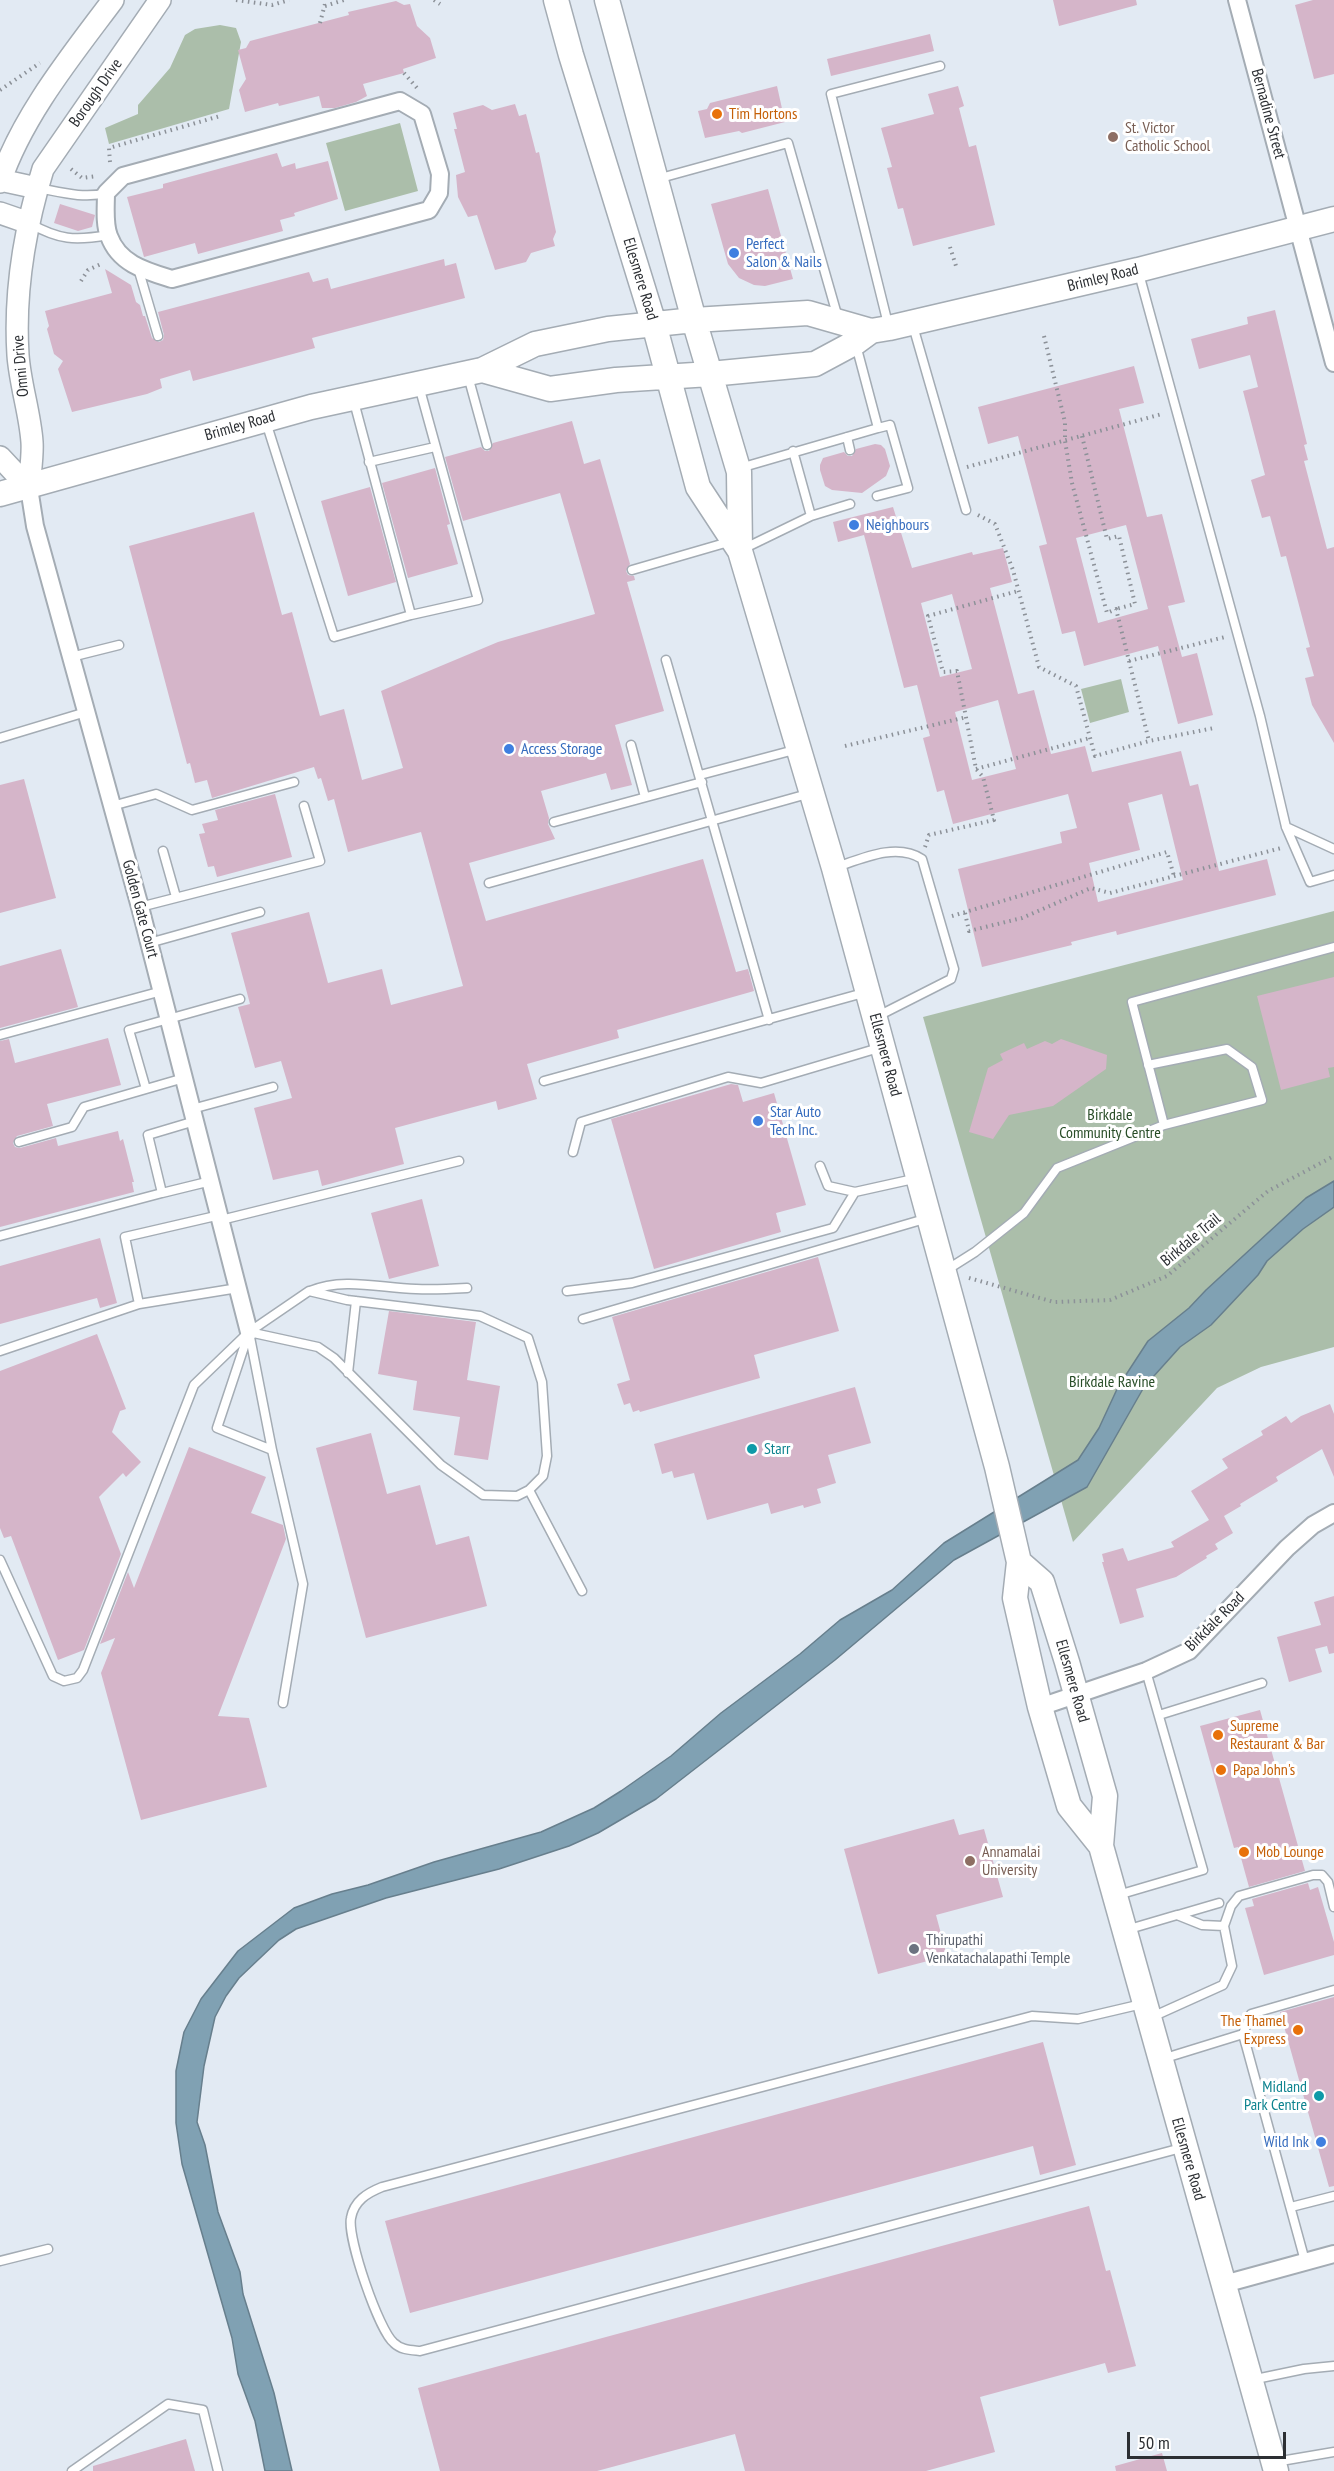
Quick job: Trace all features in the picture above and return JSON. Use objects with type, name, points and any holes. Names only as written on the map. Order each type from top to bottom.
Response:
[{"type":"main road","name":"Ellesmere Road","points":[[556,0],[654,324],[698,487],[736,546],[799,749],[834,868],[997,1467],[1019,1562],[1015,1598],[1040,1707],[1069,1806],[1101,1846]]},
{"type":"main road","name":"Ellesmere Road","points":[[607,0],[694,320],[738,468],[736,546]]},
{"type":"main road","name":"Brimley Road","points":[[475,371],[550,389],[616,380],[815,364],[882,331],[1138,270],[1334,219]]},
{"type":"main road","name":"Brimley Road","points":[[0,494],[29,488],[265,419],[475,371],[535,344],[608,329],[694,320],[808,313],[882,331]]},
{"type":"main road","name":"Ellesmere Road","points":[[1019,1562],[1042,1582],[1105,1796],[1101,1846],[1275,2466]]},
{"type":"street","points":[[33,205],[0,181],[9,154],[64,65],[113,0]]},
{"type":"street","name":"Borough Drive","points":[[33,205],[44,169],[160,0]]},
{"type":"street","name":"Bernadine Street","points":[[1238,0],[1334,363]]},
{"type":"street","points":[[400,101],[422,114],[440,174],[440,193],[429,210],[172,279],[138,268],[121,256],[108,235],[106,193],[123,176],[400,101]]},
{"type":"street","points":[[0,213],[33,205]]},
{"type":"street","name":"Omni Drive","points":[[29,488],[32,442],[18,355],[18,313],[24,241],[33,205]]},
{"type":"street","points":[[0,457],[29,488]]},
{"type":"street","name":"Golden Gate Court","points":[[29,488],[35,526],[140,907],[249,1332]]},
{"type":"street","name":"Birkdale Road","points":[[1040,1707],[1146,1671],[1190,1650],[1287,1548],[1313,1525],[1334,1513]]},
{"type":"street","points":[[1224,2284],[1334,2254]]},
{"type":"lane","points":[[879,428],[882,331],[831,94],[940,66]]},
{"type":"lane","points":[[656,179],[788,143],[839,321]]},
{"type":"lane","points":[[106,193],[33,205],[48,234],[67,239],[108,235]]},
{"type":"lane","points":[[138,268],[158,336]]},
{"type":"lane","points":[[1138,270],[1238,634],[1286,827],[1310,882],[1334,875]]},
{"type":"lane","points":[[882,331],[954,470],[966,510]]},
{"type":"lane","points":[[475,371],[487,445]]},
{"type":"lane","points":[[265,419],[334,637],[411,615],[478,600],[419,383]]},
{"type":"lane","points":[[353,398],[411,615]]},
{"type":"lane","points":[[738,468],[890,425],[908,488],[877,496]]},
{"type":"lane","points":[[847,437],[850,450]]},
{"type":"lane","points":[[369,462],[435,447]]},
{"type":"lane","points":[[793,451],[811,516]]},
{"type":"lane","points":[[632,570],[736,546],[811,516],[850,504]]},
{"type":"lane","points":[[71,657],[119,645]]},
{"type":"lane","points":[[666,660],[769,1020]]},
{"type":"lane","points":[[0,738],[86,712]]},
{"type":"lane","points":[[631,745],[645,797]]},
{"type":"lane","points":[[554,822],[645,797],[799,749]]},
{"type":"lane","points":[[112,806],[156,794],[192,810],[294,782]]},
{"type":"lane","points":[[489,883],[811,792]]},
{"type":"lane","points":[[140,907],[320,861],[304,806]]},
{"type":"lane","points":[[1286,827],[1334,849]]},
{"type":"lane","points":[[163,851],[176,897]]},
{"type":"lane","points":[[834,868],[880,853],[911,852],[922,859],[954,969],[951,979],[875,1017]]},
{"type":"lane","points":[[149,943],[260,912]]},
{"type":"lane","points":[[1164,1125],[1132,1002],[1334,947]]},
{"type":"lane","points":[[0,1035],[162,991]]},
{"type":"lane","points":[[544,1081],[867,991]]},
{"type":"lane","points":[[146,1089],[129,1030],[240,999]]},
{"type":"lane","points":[[573,1152],[581,1122],[728,1077],[761,1083],[883,1047]]},
{"type":"lane","points":[[943,1272],[975,1252],[1024,1213],[1057,1168],[1164,1125],[1262,1100],[1252,1066],[1227,1049],[1148,1065]]},
{"type":"lane","points":[[19,1142],[72,1127],[84,1107],[184,1078]]},
{"type":"lane","points":[[162,1193],[148,1135],[194,1115],[273,1087]]},
{"type":"lane","points":[[139,1304],[125,1237],[220,1218],[459,1161]]},
{"type":"lane","points":[[820,1166],[828,1186],[855,1192],[918,1178]]},
{"type":"lane","points":[[0,1236],[211,1181]]},
{"type":"lane","points":[[567,1291],[632,1283],[833,1228],[855,1192]]},
{"type":"lane","points":[[583,1319],[929,1218]]},
{"type":"lane","points":[[0,1560],[53,1676],[64,1681],[77,1678],[83,1670],[194,1385],[249,1332],[309,1291],[324,1285],[351,1283],[415,1289],[467,1288]]},
{"type":"lane","points":[[0,1351],[139,1304],[238,1288]]},
{"type":"lane","points":[[249,1332],[318,1347],[348,1373],[441,1465],[483,1495],[517,1496],[529,1490],[543,1476],[547,1456],[542,1382],[528,1338],[480,1316],[356,1301],[309,1291]]},
{"type":"lane","points":[[348,1373],[356,1301]]},
{"type":"lane","points":[[249,1332],[217,1428],[272,1450]]},
{"type":"lane","points":[[249,1332],[272,1450],[303,1584],[283,1703]]},
{"type":"lane","points":[[529,1490],[582,1591]]},
{"type":"lane","points":[[1115,1895],[1203,1870],[1146,1671]]},
{"type":"lane","points":[[1159,1715],[1262,1683]]},
{"type":"lane","points":[[1185,2147],[420,2351],[396,2346],[385,2333],[353,2247],[350,2219],[354,2208],[369,2192],[382,2187],[1032,2016],[1078,2019],[1147,2011],[1223,1985],[1232,1966],[1224,1926],[1231,1906],[1239,1896],[1313,1875],[1322,1875],[1328,1882],[1334,1907]]},
{"type":"lane","points":[[1124,1930],[1219,1903]]},
{"type":"lane","points":[[1178,1915],[1202,1925],[1224,1926]]},
{"type":"lane","points":[[1305,2261],[1243,2034],[1251,2013],[1334,1990]]},
{"type":"lane","points":[[1160,2060],[1243,2034]]},
{"type":"lane","points":[[1291,2207],[1334,2196]]},
{"type":"lane","points":[[0,2262],[48,2249]]},
{"type":"lane","points":[[1251,2380],[1304,2369],[1334,2366]]},
{"type":"lane","points":[[72,2471],[168,2404],[203,2410],[219,2471]]},
{"type":"lane","points":[[1275,2466],[1334,2452]]},
{"type":"path","points":[[236,0],[272,5],[289,0]]},
{"type":"path","points":[[320,22],[326,0]]},
{"type":"path","points":[[324,6],[344,0]]},
{"type":"path","points":[[434,0],[440,4]]},
{"type":"path","points":[[0,90],[40,62]]},
{"type":"path","points":[[104,166],[110,162],[109,148],[220,116]]},
{"type":"path","points":[[71,169],[82,178],[101,175]]},
{"type":"path","points":[[950,247],[956,266]]},
{"type":"path","points":[[81,281],[88,270],[101,264],[98,257]]},
{"type":"path","points":[[1044,336],[1065,422],[1065,441],[1072,483],[1107,613],[1135,604],[1119,536],[1107,539],[1082,436]]},
{"type":"path","points":[[954,470],[1178,410]]},
{"type":"path","points":[[966,510],[995,524],[1019,591],[1039,667],[1076,686],[1095,756],[1149,741],[1214,728]]},
{"type":"path","points":[[922,859],[929,836],[994,820],[983,777],[976,769],[957,670],[943,672],[928,616],[1019,591]]},
{"type":"path","points":[[1116,609],[1149,741]]},
{"type":"path","points":[[1129,661],[1238,634]]},
{"type":"path","points":[[845,746],[967,717]]},
{"type":"path","points":[[976,769],[1090,738]]},
{"type":"path","points":[[964,913],[969,931],[1022,918],[1091,888],[1110,893],[1294,845]]},
{"type":"path","points":[[940,919],[1167,852],[1174,876]]},
{"type":"path","name":"Birkdale Trail","points":[[943,1272],[1002,1286],[1054,1302],[1110,1300],[1167,1276],[1268,1191],[1334,1156]]},
{"type":"green space","points":[[220,25],[236,28],[241,42],[229,109],[109,144],[105,128],[138,114],[138,105],[170,68],[185,35],[195,29]]},
{"type":"green space","points":[[400,123],[418,191],[345,211],[326,143]]},
{"type":"green space","points":[[1121,679],[1129,712],[1090,723],[1081,689]]},
{"type":"green space","name":"Birkdale Community Centre","points":[[1334,911],[1334,1347],[1261,1367],[1217,1388],[1073,1542],[923,1017]]},
{"type":"water","points":[[1334,1181],[1334,1207],[1303,1229],[1267,1261],[1258,1275],[1211,1325],[1180,1347],[1144,1387],[1087,1487],[954,1560],[835,1660],[656,1799],[598,1833],[569,1846],[499,1869],[386,1898],[296,1929],[279,1940],[239,1978],[215,2017],[204,2066],[197,2122],[205,2145],[218,2212],[240,2272],[243,2294],[274,2393],[292,2471],[265,2471],[255,2421],[238,2374],[232,2338],[182,2164],[176,2123],[176,2071],[184,2032],[201,1999],[238,1951],[294,1908],[434,1862],[541,1832],[594,1808],[671,1756],[721,1713],[800,1654],[840,1620],[892,1590],[944,1543],[1078,1460],[1099,1428],[1118,1387],[1148,1341],[1189,1308],[1306,1198]]},
{"type":"building","points":[[1053,0],[1136,0],[1137,5],[1059,26]]},
{"type":"building","points":[[1313,0],[1334,0],[1334,74],[1314,79],[1295,5]]},
{"type":"building","points":[[396,1],[404,5],[410,4],[417,26],[430,38],[436,58],[403,69],[404,73],[363,84],[367,96],[335,108],[322,108],[319,96],[279,106],[278,103],[245,112],[239,90],[246,79],[238,50],[246,48],[250,41],[349,15],[348,12]]},
{"type":"building","points":[[930,34],[934,51],[831,76],[827,59]]},
{"type":"building","points":[[777,86],[785,122],[742,133],[739,131],[705,138],[698,111],[707,109],[710,103]]},
{"type":"building","points":[[958,86],[964,106],[959,108],[969,147],[976,145],[995,225],[913,246],[903,208],[898,209],[887,168],[892,167],[881,128],[934,114],[928,94]]},
{"type":"building","points":[[515,104],[519,116],[526,114],[536,153],[539,152],[556,232],[553,239],[555,246],[531,253],[526,262],[495,270],[477,215],[468,217],[458,197],[456,175],[465,172],[454,129],[457,129],[453,113],[483,105],[492,110]]},
{"type":"building","points":[[277,153],[282,167],[295,163],[296,169],[328,161],[338,199],[294,213],[295,216],[280,220],[283,231],[198,254],[195,243],[144,257],[127,197],[163,188],[163,184]]},
{"type":"building","points":[[768,189],[793,279],[765,286],[754,285],[739,278],[728,264],[711,204]]},
{"type":"building","points":[[60,204],[95,215],[92,227],[78,231],[54,223]]},
{"type":"building","points":[[444,259],[445,266],[456,263],[465,298],[312,338],[315,348],[193,381],[190,370],[160,379],[162,388],[147,394],[72,412],[58,369],[63,361],[54,354],[47,329],[49,326],[45,311],[112,293],[105,269],[131,285],[152,338],[159,342],[163,340],[164,335],[158,312],[309,272],[313,282],[328,278],[331,289]]},
{"type":"building","points":[[1275,310],[1307,444],[1304,445],[1308,460],[1304,461],[1327,549],[1334,547],[1334,743],[1312,705],[1305,678],[1314,676],[1306,648],[1310,647],[1286,556],[1281,557],[1270,516],[1262,518],[1251,480],[1265,475],[1243,391],[1258,387],[1250,355],[1199,369],[1191,339],[1248,324],[1247,317]]},
{"type":"building","points":[[1134,366],[1144,403],[1119,409],[1147,517],[1162,514],[1185,602],[1168,606],[1182,657],[1197,653],[1213,715],[1178,724],[1158,646],[1084,666],[1075,631],[1062,634],[1039,546],[1047,544],[1018,436],[988,444],[978,407]],"holes":[[[1126,525],[1148,609],[1098,623],[1076,538]]]},
{"type":"building","points":[[572,421],[584,464],[600,459],[630,564],[626,571],[628,575],[634,576],[635,580],[627,582],[664,711],[615,725],[632,785],[611,790],[606,773],[541,791],[549,818],[548,824],[555,839],[469,863],[486,921],[703,859],[736,972],[748,969],[754,991],[617,1030],[619,1038],[527,1064],[537,1099],[498,1110],[496,1101],[395,1128],[404,1164],[322,1186],[318,1170],[273,1180],[254,1108],[292,1098],[281,1061],[255,1068],[238,1007],[250,1004],[231,933],[309,912],[328,983],[382,969],[391,1005],[463,986],[421,832],[348,852],[334,799],[328,801],[321,778],[318,779],[314,767],[212,798],[207,780],[195,783],[190,763],[187,764],[129,546],[254,512],[282,615],[292,612],[320,716],[344,709],[362,780],[403,768],[381,691],[498,642],[595,614],[560,493],[463,521],[445,457],[481,447],[489,451],[493,443]]},
{"type":"building","points":[[875,444],[885,449],[890,466],[886,476],[862,493],[832,490],[825,486],[820,470],[823,458],[844,452],[852,456],[856,449]]},
{"type":"building","points":[[435,468],[458,564],[408,578],[382,483]]},
{"type":"building","points":[[370,487],[396,582],[348,596],[321,501]]},
{"type":"building","points":[[893,507],[912,568],[972,552],[973,555],[1003,548],[1012,582],[990,588],[1018,694],[1034,690],[1051,754],[1085,746],[1092,772],[1181,751],[1190,786],[1198,784],[1219,871],[1267,859],[1276,895],[1117,935],[1116,931],[1071,942],[1072,945],[982,967],[958,869],[1062,843],[1060,832],[1077,828],[1068,794],[953,824],[944,790],[937,792],[923,738],[930,736],[917,685],[904,688],[864,535],[838,542],[833,522]],"holes":[[[952,594],[972,669],[940,677],[921,603]],[[998,700],[1016,769],[972,780],[955,712]],[[1162,794],[1183,880],[1098,902],[1089,863],[1140,850],[1128,803]]]},
{"type":"building","points":[[24,779],[56,898],[0,913],[0,785]]},
{"type":"building","points":[[275,794],[292,857],[217,877],[214,866],[208,867],[199,834],[205,833],[202,824],[218,820],[215,810]]},
{"type":"building","points":[[61,949],[78,1007],[0,1028],[0,966]]},
{"type":"building","points":[[1334,977],[1334,1067],[1328,1068],[1330,1077],[1281,1090],[1257,996]]},
{"type":"building","points":[[108,1038],[121,1085],[47,1104],[53,1126],[17,1136],[13,1143],[15,1147],[20,1148],[56,1138],[58,1146],[118,1131],[120,1141],[123,1139],[134,1182],[132,1182],[134,1192],[0,1227],[0,1041],[9,1039],[15,1063]]},
{"type":"building","points":[[1061,1039],[1107,1055],[1106,1069],[1053,1106],[1009,1115],[993,1139],[969,1132],[988,1068],[1003,1060],[1000,1054],[1024,1043],[1027,1049],[1045,1041],[1052,1044]]},
{"type":"building","points":[[731,1084],[738,1085],[743,1102],[774,1093],[806,1205],[776,1213],[781,1232],[654,1269],[611,1119]]},
{"type":"building","points":[[422,1199],[439,1266],[389,1279],[371,1213]]},
{"type":"building","points":[[100,1238],[117,1303],[100,1308],[97,1298],[0,1324],[0,1266]]},
{"type":"building","points":[[818,1257],[839,1331],[754,1355],[760,1378],[640,1412],[639,1410],[633,1412],[630,1403],[624,1405],[617,1384],[630,1380],[612,1317]]},
{"type":"building","points":[[389,1311],[476,1322],[467,1380],[500,1386],[488,1460],[454,1455],[460,1417],[413,1410],[417,1381],[378,1374]]},
{"type":"building","points":[[97,1334],[126,1409],[120,1411],[112,1432],[141,1462],[126,1477],[123,1473],[99,1497],[121,1554],[84,1650],[58,1660],[11,1536],[4,1538],[0,1528],[0,1371]]},
{"type":"building","name":"Starr","points":[[855,1387],[871,1443],[828,1455],[836,1483],[817,1489],[821,1503],[804,1508],[803,1505],[771,1514],[768,1503],[707,1520],[694,1473],[674,1478],[672,1471],[662,1474],[654,1444]]},
{"type":"building","points":[[1330,1404],[1334,1414],[1334,1477],[1322,1449],[1276,1477],[1278,1481],[1224,1516],[1233,1533],[1215,1544],[1218,1549],[1206,1556],[1207,1558],[1176,1577],[1136,1589],[1144,1617],[1120,1624],[1102,1562],[1104,1562],[1102,1554],[1123,1548],[1128,1561],[1174,1547],[1171,1542],[1209,1520],[1191,1491],[1228,1468],[1222,1459],[1263,1435],[1261,1431],[1286,1416],[1291,1423],[1301,1416]]},
{"type":"building","points":[[371,1433],[387,1494],[420,1485],[436,1545],[469,1536],[487,1606],[366,1638],[316,1448]]},
{"type":"building","points":[[189,1447],[266,1477],[251,1513],[283,1525],[286,1539],[218,1716],[249,1718],[267,1787],[141,1820],[101,1673],[115,1638],[100,1644],[128,1572],[134,1588]]},
{"type":"building","points":[[1334,1596],[1334,1653],[1329,1654],[1327,1646],[1315,1649],[1322,1672],[1289,1682],[1277,1637],[1321,1625],[1314,1602]]},
{"type":"building","points":[[1260,1710],[1305,1871],[1249,1887],[1238,1847],[1234,1848],[1200,1726]]},
{"type":"building","points":[[954,1819],[959,1835],[984,1829],[1003,1897],[936,1915],[947,1956],[878,1974],[844,1849]]},
{"type":"building","points":[[1308,1883],[1310,1890],[1318,1887],[1334,1942],[1334,1955],[1264,1975],[1245,1908],[1254,1906],[1252,1899]]},
{"type":"building","name":"Midland Park Centre","points":[[1334,1997],[1334,2186],[1329,2187],[1280,2012]]},
{"type":"building","points":[[1043,2042],[1076,2165],[1040,2175],[1033,2146],[410,2313],[385,2221]]},
{"type":"building","points":[[1089,2206],[1106,2271],[1110,2270],[1136,2366],[1108,2373],[1105,2363],[980,2397],[995,2452],[926,2471],[745,2471],[735,2434],[597,2471],[440,2471],[418,2388]]},
{"type":"building","points":[[186,2439],[195,2471],[93,2471],[93,2466]]},
{"type":"building","points":[[1162,2453],[1167,2471],[1116,2471],[1115,2466]]},
{"type":"place","name":"Tim Hortons","points":[[717,114]]},
{"type":"place","name":"St. Victor Catholic School","points":[[1113,137]]},
{"type":"place","name":"Perfect Salon & Nails","points":[[734,253]]},
{"type":"place","name":"Neighbours","points":[[854,525]]},
{"type":"place","name":"Access Storage","points":[[509,749]]},
{"type":"place","name":"Star Auto Tech Inc.","points":[[758,1121]]},
{"type":"place","name":"Starr","points":[[752,1449]]},
{"type":"place","name":"Supreme Restaurant & Bar","points":[[1218,1735]]},
{"type":"place","name":"Papa John's","points":[[1221,1770]]},
{"type":"place","name":"Mob Lounge","points":[[1244,1852]]},
{"type":"place","name":"Annamalai University","points":[[970,1861]]},
{"type":"place","name":"Thirupathi Venkatachalapathi Temple","points":[[914,1949]]},
{"type":"place","name":"The Thamel Express","points":[[1298,2030]]},
{"type":"place","name":"Midland Park Centre","points":[[1319,2096]]},
{"type":"place","name":"Wild Ink","points":[[1321,2142]]},
{"type":"park label","name":"Birkdale Ravine","points":[[1112,1382]]}]
